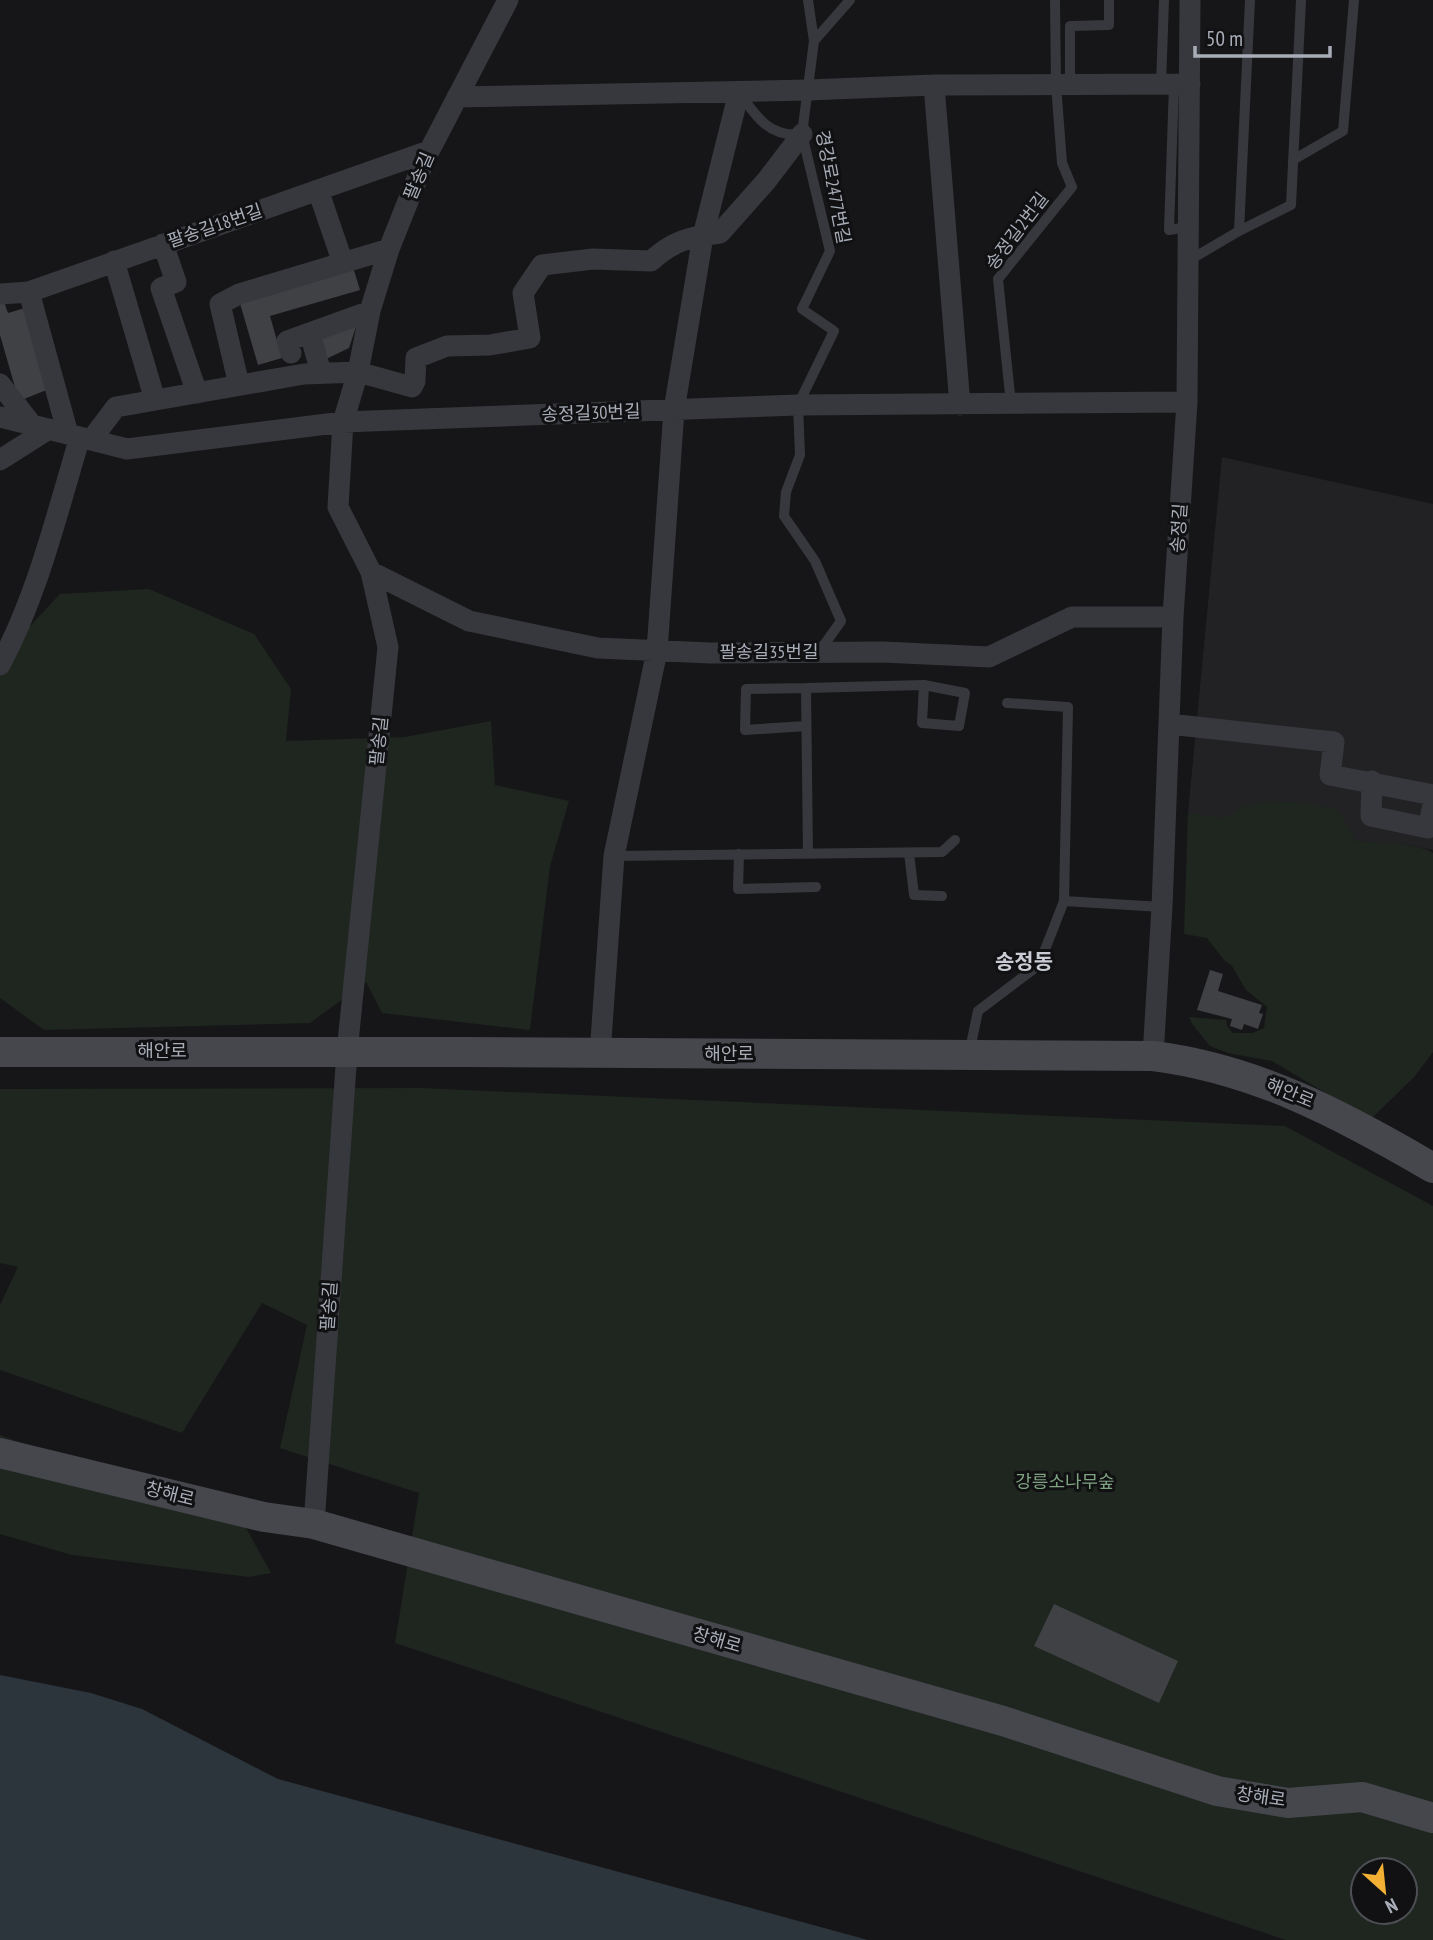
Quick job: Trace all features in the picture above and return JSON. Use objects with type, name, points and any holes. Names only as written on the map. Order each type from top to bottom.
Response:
[{"type":"street","name":"팔송길","points":[[314,1524],[347,1052],[388,647],[371,572],[338,507],[343,422],[358,372],[370,311],[389,249],[429,151],[508,0]]},
{"type":"street","name":"송정길","points":[[1153,1056],[1162,907],[1173,617],[1187,402],[1188,227],[1175,85],[1190,0]]},
{"type":"street","points":[[457,97],[934,85],[1175,85]]},
{"type":"street","points":[[934,85],[960,405]]},
{"type":"street","points":[[600,1054],[614,856],[657,651],[674,410],[703,236],[739,92]]},
{"type":"street","points":[[0,460],[43,425],[116,407],[239,385],[304,374],[358,372],[412,387],[415,381],[416,358],[447,346],[490,345],[530,338],[523,293],[542,265],[593,259],[651,261],[666,247],[691,237],[720,233],[767,180],[802,134]]},
{"type":"street","name":"팔송길18번길","points":[[0,294],[29,292],[429,151]]},
{"type":"street","points":[[318,190],[342,263]]},
{"type":"street","points":[[163,244],[176,282],[161,288],[197,393]]},
{"type":"street","points":[[239,385],[220,304],[239,294],[389,249]]},
{"type":"street","points":[[114,261],[155,400]]},
{"type":"street","points":[[0,665],[14,639],[42,561],[43,425],[29,292]]},
{"type":"street","points":[[291,353],[287,341],[370,311]]},
{"type":"street","points":[[310,333],[321,373]]},
{"type":"street","points":[[0,384],[43,425]]},
{"type":"street","name":"송정길30번길","points":[[43,425],[127,449],[343,422],[798,405],[1187,402]]},
{"type":"street","name":"팔송길35번길","points":[[371,572],[469,621],[598,648],[710,653],[883,652],[989,656],[1072,617],[1173,617]]},
{"type":"street","points":[[1169,724],[1334,742],[1329,775],[1433,795]]},
{"type":"street","points":[[1372,782],[1371,816],[1427,828],[1433,805]]},
{"type":"street","name":"해안로","points":[[0,1052],[1153,1056],[1223,1068],[1315,1103],[1433,1168]]},
{"type":"street","name":"창해로","points":[[0,1453],[264,1517],[314,1524],[1003,1721],[1217,1791],[1288,1802],[1362,1797],[1433,1818]]},
{"type":"lane","name":"경강로2477번길","points":[[798,405],[834,331],[802,309],[830,251],[802,134],[814,41],[808,0]]},
{"type":"lane","points":[[814,41],[850,0]]},
{"type":"lane","name":"송정길2번길","points":[[1011,404],[998,279],[1072,187],[1062,163],[1063,85],[1055,0]]},
{"type":"lane","points":[[1063,85],[1070,26],[1109,25],[1109,0]]},
{"type":"lane","points":[[1164,0],[1175,85]]},
{"type":"lane","points":[[1240,231],[1250,0]]},
{"type":"lane","points":[[1188,261],[1291,205],[1301,0]]},
{"type":"lane","points":[[1293,160],[1343,131],[1354,0]]},
{"type":"lane","points":[[739,92],[761,123],[787,136],[802,134]]},
{"type":"lane","points":[[798,405],[800,455],[786,492],[784,516],[815,561],[841,621],[819,652]]},
{"type":"lane","points":[[806,726],[744,730],[746,689],[925,685],[965,693],[959,726],[922,723],[925,685]]},
{"type":"lane","points":[[806,688],[808,854]]},
{"type":"lane","points":[[969,1054],[978,1011],[1039,965],[1064,901],[1068,707],[1007,703]]},
{"type":"lane","points":[[614,856],[942,852],[955,840]]},
{"type":"lane","points":[[909,853],[914,895],[942,896]]},
{"type":"lane","points":[[739,854],[738,889],[816,887]]},
{"type":"lane","points":[[1064,901],[1162,907]]},
{"type":"shaded area","points":[[1222,457],[1433,504],[1433,850],[1356,841],[1349,831],[1222,821],[1188,813]]},
{"type":"shaded area","points":[[0,1675],[91,1693],[142,1709],[278,1779],[868,1940],[0,1940]]},
{"type":"green space","points":[[149,589],[254,634],[291,689],[286,741],[405,737],[491,721],[495,785],[569,801],[550,866],[530,1030],[382,1013],[366,982],[310,1023],[44,1030],[0,998],[0,662],[60,594]]},
{"type":"green space","points":[[1264,801],[1309,803],[1338,810],[1356,841],[1407,845],[1433,853],[1433,1052],[1415,1076],[1372,1118],[1272,1061],[1228,1053],[1210,1046],[1189,1017],[1226,1020],[1233,1033],[1252,1033],[1264,1028],[1267,1007],[1246,990],[1232,966],[1207,938],[1184,934],[1188,813],[1225,818],[1241,807]]},
{"type":"green space","name":"강릉소나무숲","points":[[420,1088],[1285,1126],[1433,1206],[1433,1940],[1286,1940],[395,1643],[419,1493],[280,1448],[307,1325],[262,1303],[182,1433],[0,1370],[0,1305],[18,1267],[0,1263],[0,1089]]},
{"type":"green space","points":[[0,1435],[245,1526],[271,1573],[249,1577],[72,1555],[0,1534]]},
{"type":"building","points":[[353,267],[360,290],[270,316],[282,358],[258,365],[239,300]]},
{"type":"building","points":[[0,299],[3,299],[8,313],[25,308],[49,389],[19,401],[0,335]]},
{"type":"building","points":[[357,324],[349,348],[322,361],[317,341]]},
{"type":"building","points":[[1210,970],[1223,974],[1218,991],[1262,1005],[1259,1013],[1263,1014],[1258,1029],[1244,1024],[1242,1030],[1230,1026],[1232,1019],[1197,1010]]},
{"type":"building","points":[[1054,1604],[1178,1661],[1159,1703],[1034,1646]]},
{"type":"district","name":"송정동","points":[[1024,962]]}]
